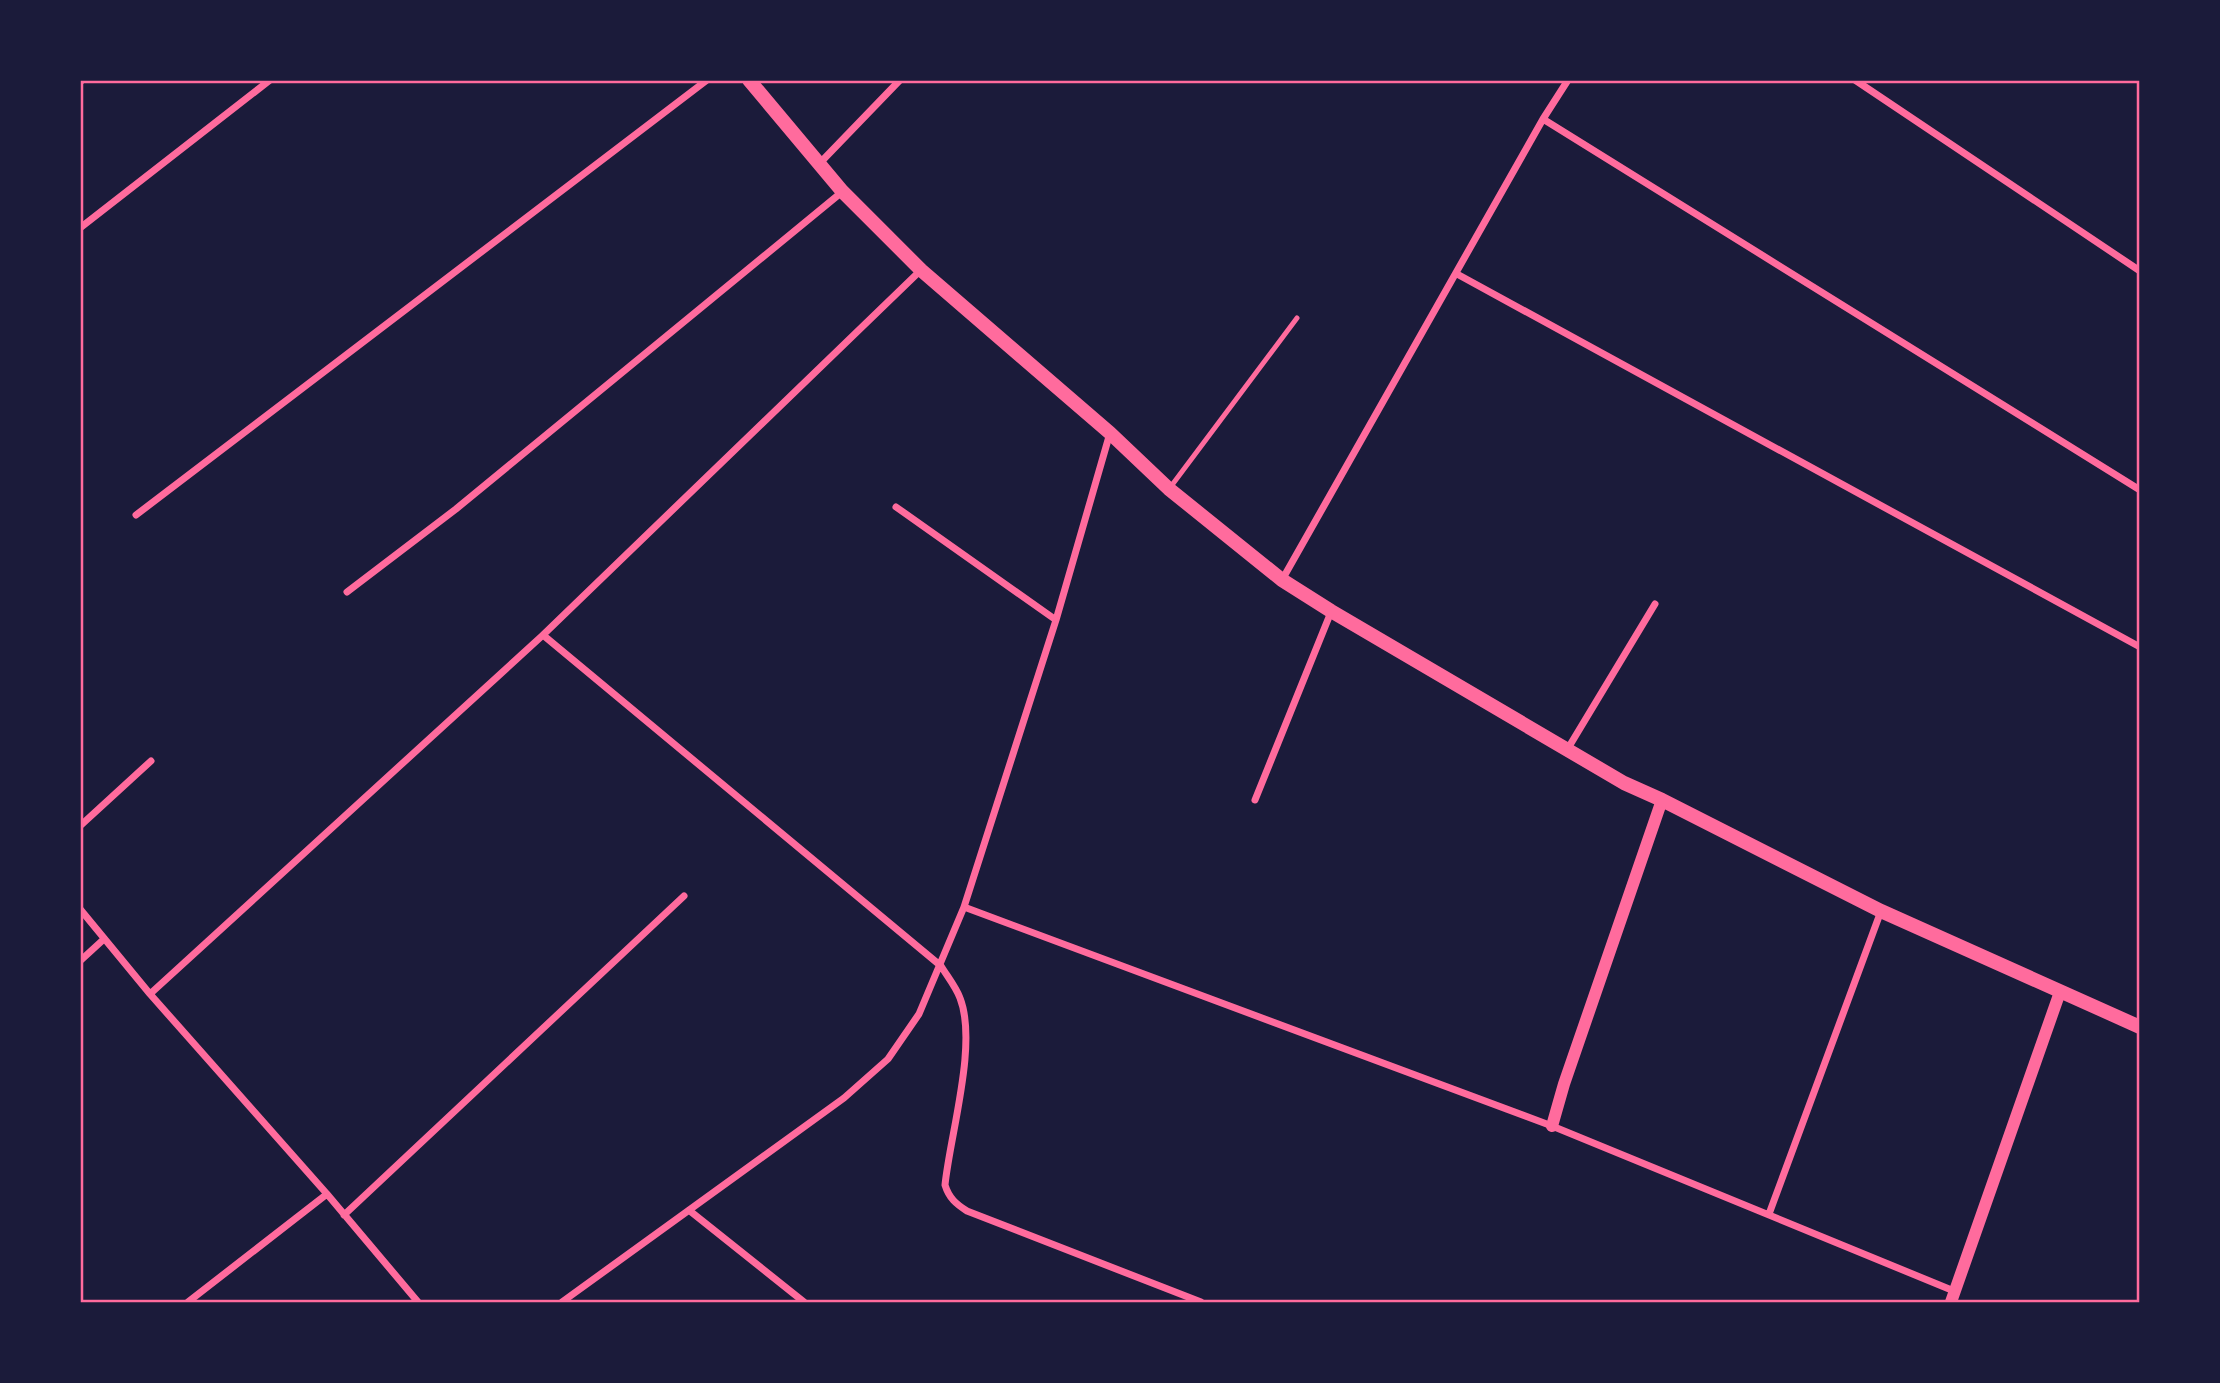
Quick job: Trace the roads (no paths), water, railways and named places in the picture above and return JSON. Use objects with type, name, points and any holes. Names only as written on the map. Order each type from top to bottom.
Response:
[{"type":"main road","points":[[749,80],[842,191],[921,270],[1110,433],[1169,489],[1282,580],[1624,783],[1881,911],[2140,1027]]},
{"type":"street","points":[[80,228],[270,80]]},
{"type":"street","points":[[136,515],[707,80]]},
{"type":"street","points":[[820,164],[900,80]]},
{"type":"street","points":[[1282,580],[1543,119],[1568,80]]},
{"type":"street","points":[[1854,80],[2140,271]]},
{"type":"street","points":[[1543,119],[2140,490]]},
{"type":"street","points":[[347,592],[456,509],[842,191]]},
{"type":"street","points":[[150,995],[543,635],[921,270]]},
{"type":"street","points":[[1457,274],[2140,647]]},
{"type":"street","points":[[562,1303],[844,1098],[888,1059],[919,1014],[964,907],[1056,621],[1110,433]]},
{"type":"street","points":[[895,507],[1056,621]]},
{"type":"street","points":[[1567,751],[1655,604]]},
{"type":"street","points":[[1255,800],[1331,611]]},
{"type":"street","points":[[543,635],[941,966],[960,997],[966,1021],[967,1045],[945,1185],[948,1195],[956,1204],[967,1211],[1201,1303]]},
{"type":"street","points":[[80,826],[151,761]]},
{"type":"street","points":[[1552,1126],[1568,1071],[1662,800]]},
{"type":"street","points":[[344,1215],[684,896]]},
{"type":"street","points":[[964,907],[1552,1126],[1769,1214],[1952,1297],[2060,992]]},
{"type":"street","points":[[80,909],[150,995],[327,1194],[418,1303]]},
{"type":"street","points":[[1769,1214],[1881,911]]},
{"type":"street","points":[[80,961],[104,939]]},
{"type":"street","points":[[188,1303],[327,1194]]},
{"type":"street","points":[[690,1211],[804,1303]]},
{"type":"lane","points":[[1169,489],[1297,318]]}]
